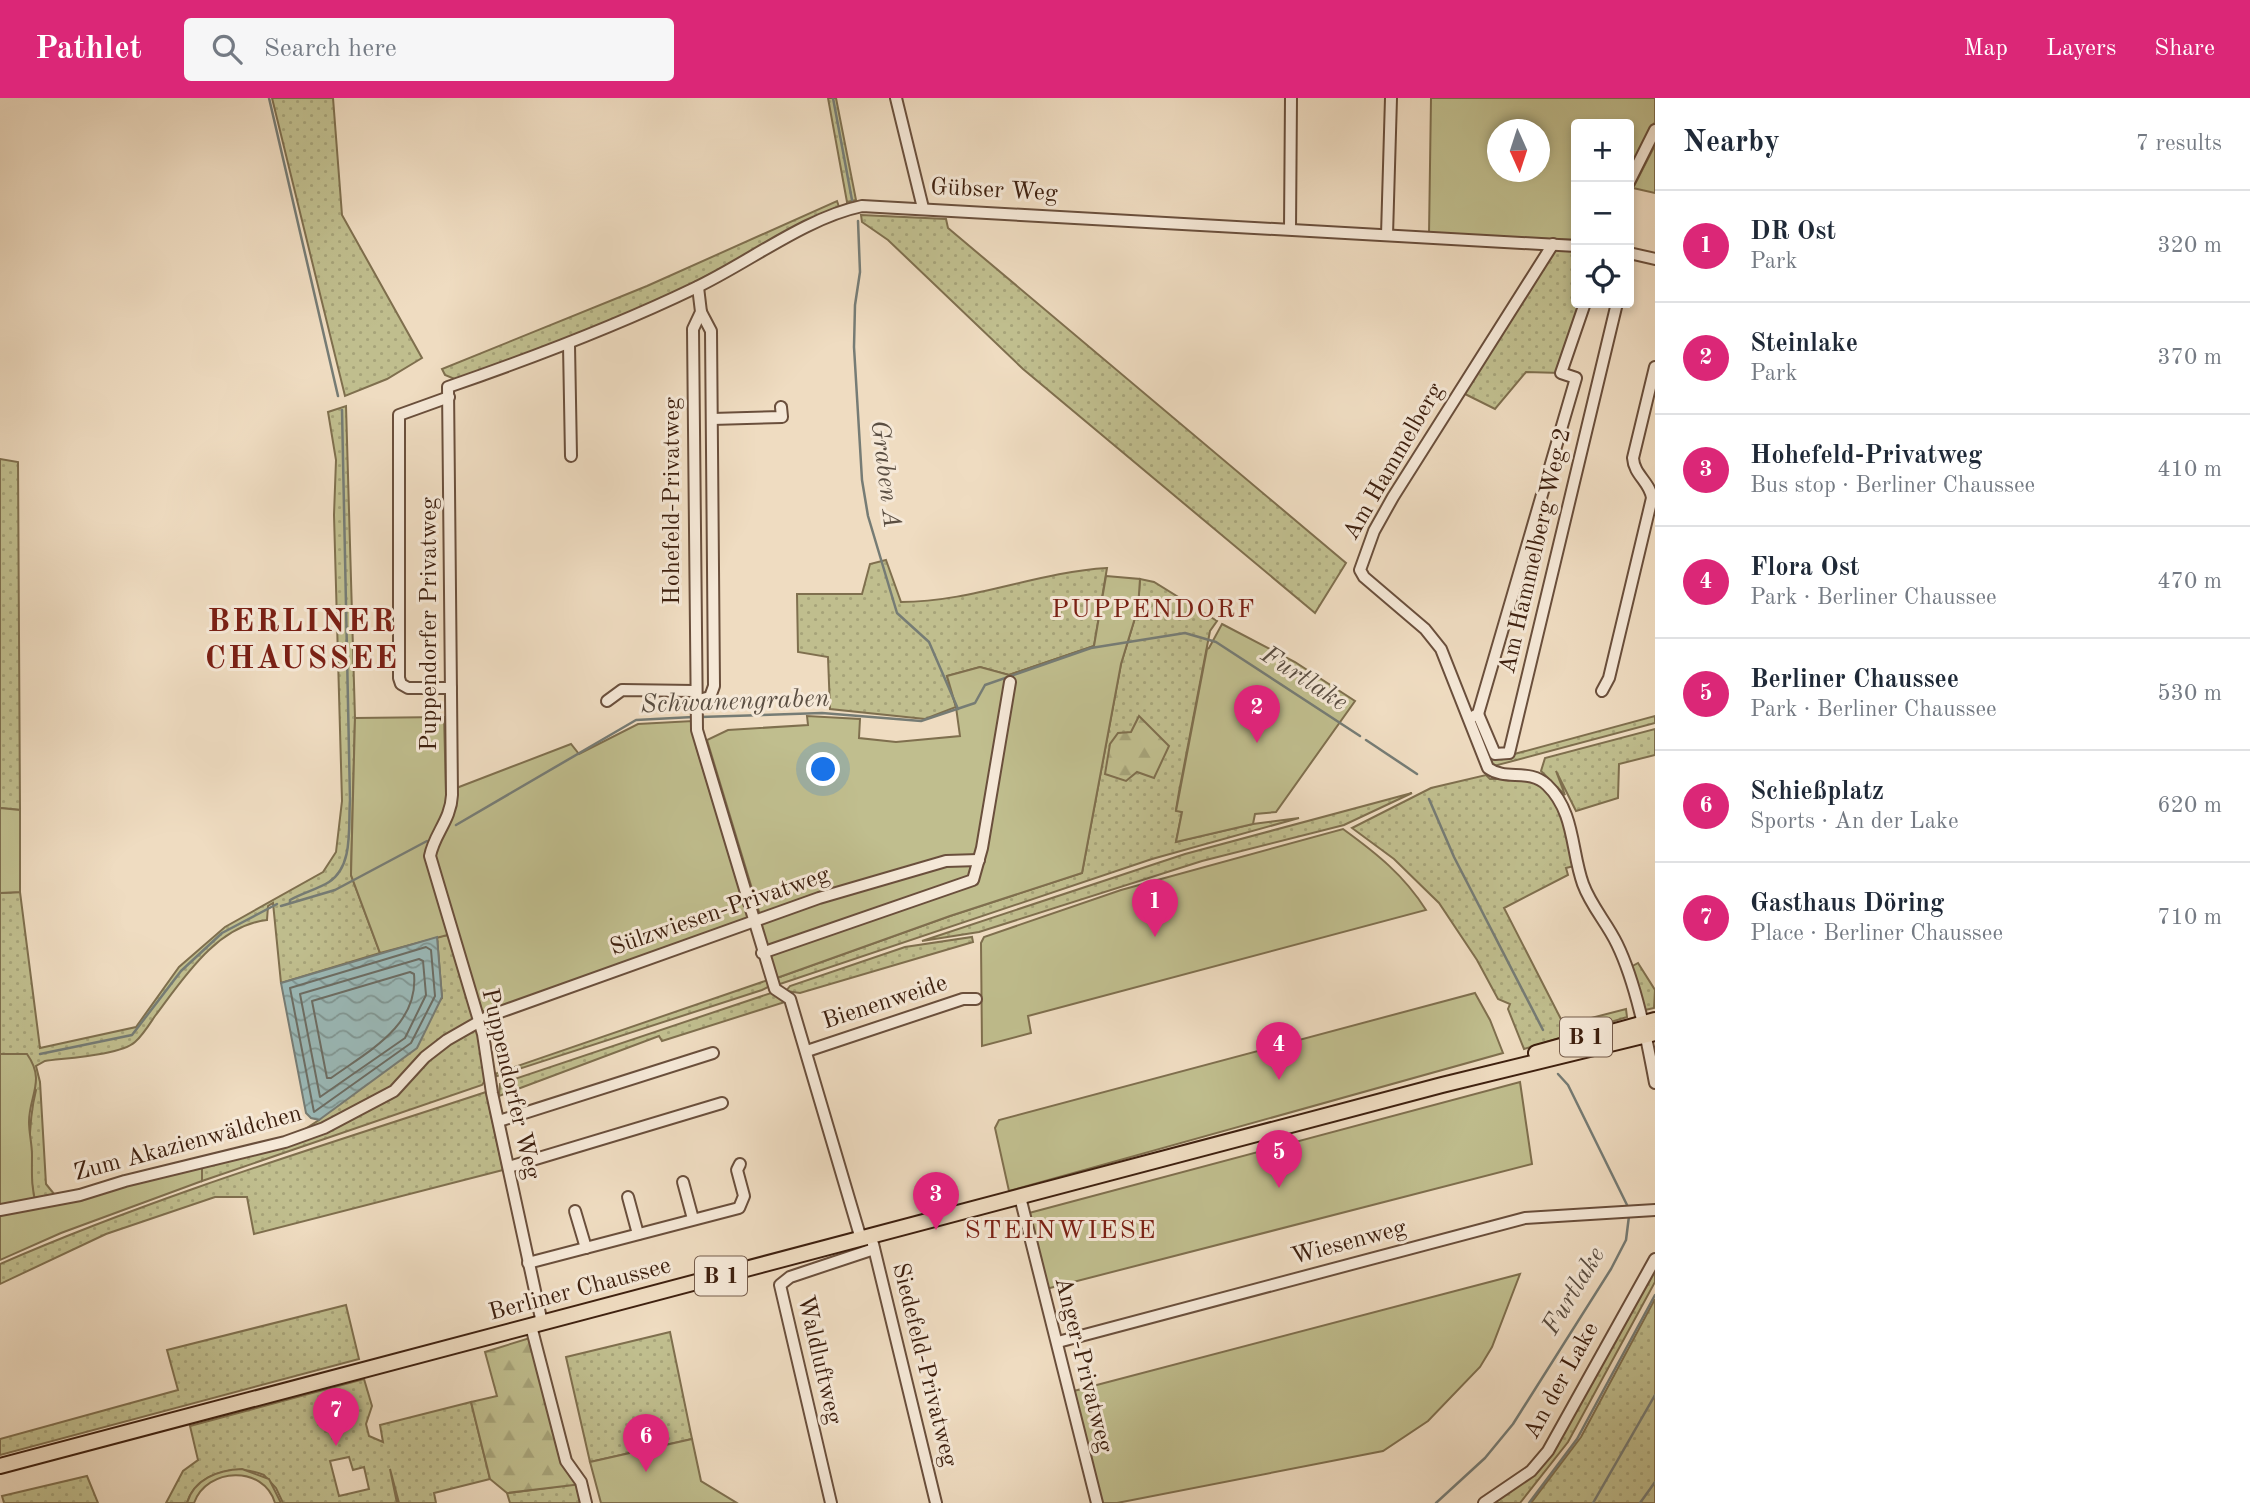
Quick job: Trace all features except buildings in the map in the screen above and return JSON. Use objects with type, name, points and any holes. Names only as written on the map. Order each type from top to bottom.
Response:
[{"type":"main road","name":"Berliner Chaussee","points":[[0,1466],[868,1241],[1020,1197],[1456,1082],[1649,1027]]},
{"type":"street","points":[[896,98],[923,208]]},
{"type":"street","points":[[1290,229],[1291,98]]},
{"type":"street","points":[[1387,235],[1391,98]]},
{"type":"street","points":[[1634,172],[1655,130]]},
{"type":"street","name":"Gübser Weg","points":[[451,688],[408,688],[401,684],[399,678],[399,415],[448,392],[569,345],[698,287],[844,210],[872,206],[923,208],[1571,246]]},
{"type":"street","name":"Am Hammelberg","points":[[1553,244],[1393,497],[1360,563],[1364,577],[1425,629],[1441,649],[1473,716],[1489,769],[1536,777],[1552,790],[1564,810],[1581,880],[1618,945],[1649,1027]]},
{"type":"street","points":[[1634,254],[1655,259]]},
{"type":"street","name":"Hohefeld-Privatweg","points":[[695,700],[710,696],[714,686],[711,331],[701,312],[698,287]]},
{"type":"street","points":[[1473,716],[1576,378],[1561,373],[1583,308]]},
{"type":"street","name":"Am Hammelberg Weg 2","points":[[1473,716],[1494,753],[1509,753],[1616,308]]},
{"type":"street","name":"Hohefeld-Privatweg","points":[[701,312],[693,329],[695,700],[703,758],[762,953],[775,989],[790,999],[868,1241]]},
{"type":"street","points":[[569,345],[571,456]]},
{"type":"street","points":[[1602,691],[1609,678],[1652,498],[1649,486],[1635,470],[1633,458],[1655,367]]},
{"type":"street","name":"Puppendorfer Privatweg","points":[[430,856],[432,845],[451,809],[448,392]]},
{"type":"street","name":"Hohefeld-Privatweg","points":[[712,419],[782,417],[782,407]]},
{"type":"street","points":[[762,953],[973,880],[977,874],[1010,682]]},
{"type":"street","points":[[607,701],[621,691],[695,700]]},
{"type":"street","name":"Puppendorfer Weg","points":[[430,856],[479,1022],[528,1263],[537,1325]]},
{"type":"street","name":"Sülzwiesen-Privatweg","points":[[479,1022],[752,920],[946,860],[979,860]]},
{"type":"street","name":"Bienenweide","points":[[807,1051],[963,999],[976,999]]},
{"type":"street","name":"Zum Akazienwäldchen","points":[[0,1210],[80,1195],[125,1181],[285,1142],[324,1128],[394,1091],[432,1051],[479,1022]]},
{"type":"street","points":[[1649,1027],[1655,1083]]},
{"type":"street","points":[[499,1121],[713,1053]]},
{"type":"street","points":[[509,1167],[722,1103]]},
{"type":"street","points":[[528,1263],[739,1208],[743,1203],[737,1170],[740,1164]]},
{"type":"street","points":[[683,1182],[693,1219]]},
{"type":"street","points":[[628,1197],[638,1234]]},
{"type":"street","name":"Anger-Privatweg","points":[[1020,1197],[1097,1503]]},
{"type":"street","name":"Wiesenweg","points":[[1058,1342],[1518,1219],[1655,1210]]},
{"type":"street","points":[[575,1211],[586,1248]]},
{"type":"street","name":"Waldluftweg","points":[[831,1503],[780,1286],[788,1278],[868,1241]]},
{"type":"street","name":"Siedefeld-Privatweg","points":[[868,1241],[936,1503]]},
{"type":"street","name":"An der Lake","points":[[1484,1503],[1526,1475],[1543,1459],[1655,1259]]},
{"type":"street","points":[[537,1325],[566,1461],[581,1482],[586,1503]]},
{"type":"green space","points":[[272,98],[333,98],[342,215],[422,358],[387,379],[345,396]]},
{"type":"green space","points":[[828,98],[836,98],[856,200],[847,202]]},
{"type":"green space","points":[[1431,98],[1655,98],[1655,122],[1634,165],[1634,119],[1571,119],[1571,240],[1429,234]]},
{"type":"green space","points":[[1655,145],[1655,193],[1634,186]]},
{"type":"green space","points":[[837,201],[839,207],[645,308],[571,340],[457,380],[445,375],[442,369],[647,286]]},
{"type":"green space","points":[[861,215],[946,219],[948,228],[1346,563],[1315,613],[1023,369],[888,240],[862,222]]},
{"type":"green space","points":[[1553,244],[1571,246],[1571,308],[1583,308],[1561,373],[1526,372],[1495,409],[1459,391]]},
{"type":"green space","points":[[346,406],[355,718],[351,875],[380,953],[281,983],[273,903],[268,906],[267,920],[232,932],[202,956],[135,1042],[118,1050],[45,1061],[36,1066],[40,1082],[46,1184],[59,1200],[36,1204],[31,1178],[30,1147],[31,1117],[36,1090],[0,1054],[0,893],[20,892],[40,1048],[136,1027],[179,967],[225,927],[323,872],[336,852],[342,801],[334,515],[336,460],[328,412]]},
{"type":"green space","points":[[0,459],[18,462],[20,810],[0,808]]},
{"type":"green space","points":[[886,560],[901,602],[953,597],[1055,575],[1107,568],[1094,646],[1009,675],[980,667],[947,676],[956,707],[925,719],[830,709],[828,657],[798,652],[797,594],[862,594],[870,564]]},
{"type":"green space","points":[[1106,576],[1140,579],[1138,608],[1121,664],[1082,873],[950,916],[774,979],[759,925],[759,912],[707,740],[728,730],[808,725],[807,716],[860,719],[859,738],[896,742],[960,736],[956,707],[947,676],[980,667],[1009,675],[1094,646]]},
{"type":"green space","points":[[1140,579],[1154,582],[1217,621],[1210,631],[1179,792],[1176,810],[1182,812],[1176,842],[1253,824],[1299,818],[1152,859],[777,985],[774,979],[950,916],[1082,873],[1121,664],[1138,608]]},
{"type":"green space","points":[[1222,624],[1295,662],[1355,701],[1276,812],[1255,814],[1253,824],[1176,842],[1182,812],[1176,811],[1207,649]]},
{"type":"green space","points":[[1139,716],[1169,746],[1154,778],[1137,772],[1126,781],[1105,774],[1110,744],[1118,733],[1131,732]]},
{"type":"green space","points":[[1655,716],[1655,723],[1494,766],[1488,761],[1475,722],[1484,736],[1481,738],[1484,744],[1488,743],[1492,757],[1496,759]]},
{"type":"green space","points":[[444,717],[446,792],[571,744],[579,754],[638,724],[693,721],[696,746],[748,917],[746,921],[488,1012],[478,1010],[455,933],[380,953],[351,875],[355,718]]},
{"type":"green space","points":[[1655,729],[1655,755],[1619,764],[1618,798],[1576,811],[1556,771],[1565,795],[1541,771],[1545,758]]},
{"type":"green space","points":[[1486,775],[1490,779],[1518,778],[1535,781],[1545,787],[1552,796],[1563,818],[1574,866],[1566,868],[1568,875],[1504,908],[1564,1025],[1626,1009],[1627,1017],[1524,1049],[1508,1009],[1510,1004],[1498,999],[1477,960],[1439,903],[1394,859],[1352,828],[1431,788]]},
{"type":"green space","points":[[1412,793],[1344,825],[1202,861],[979,932],[922,941],[1185,854]]},
{"type":"green space","points":[[0,808],[20,810],[20,892],[0,893]]},
{"type":"green space","points":[[1343,829],[1389,865],[1426,910],[1028,1016],[1031,1033],[982,1046],[981,943],[984,937],[1121,890]]},
{"type":"green space","points":[[448,935],[479,1036],[486,1079],[482,1085],[202,1181],[202,1168],[180,1168],[285,1142],[319,1120],[442,998],[437,937]]},
{"type":"green space","points":[[972,937],[973,942],[800,993],[786,991],[790,986],[905,947]]},
{"type":"green space","points":[[1638,963],[1655,990],[1654,1008],[1645,1010],[1629,968]]},
{"type":"green space","points":[[768,980],[770,986],[762,990],[494,1077],[497,1073]]},
{"type":"green space","points":[[771,993],[788,1001],[662,1041],[659,1036],[499,1096],[500,1084]]},
{"type":"green space","points":[[1475,993],[1490,1020],[1503,1053],[1009,1191],[995,1128],[999,1120]]},
{"type":"green space","points":[[0,1054],[27,1054],[35,1072],[29,1122],[36,1204],[180,1168],[202,1168],[202,1181],[61,1233],[0,1260]]},
{"type":"green space","points":[[1520,1082],[1532,1164],[1046,1289],[1029,1213]]},
{"type":"green space","points":[[486,1092],[503,1170],[254,1234],[247,1197],[215,1197],[106,1234],[0,1284],[0,1264],[60,1239],[180,1193]]},
{"type":"green space","points":[[1655,1265],[1655,1282],[1568,1442],[1520,1503],[1488,1503],[1531,1475]]},
{"type":"green space","points":[[1520,1274],[1492,1347],[1480,1367],[1428,1421],[1383,1451],[1117,1503],[1097,1503],[1070,1392]]},
{"type":"green space","points":[[1655,1299],[1655,1503],[1531,1503],[1581,1437]]},
{"type":"green space","points":[[346,1305],[359,1359],[0,1455],[0,1439],[178,1390],[167,1350]]},
{"type":"green space","points":[[670,1332],[692,1439],[590,1462],[566,1357]]},
{"type":"green space","points":[[533,1337],[566,1461],[582,1484],[507,1493],[490,1479],[471,1402],[497,1396],[485,1352]]},
{"type":"green space","points":[[364,1379],[372,1406],[366,1424],[369,1436],[383,1442],[380,1425],[471,1402],[490,1479],[434,1493],[436,1503],[399,1503],[390,1469],[397,1503],[283,1503],[276,1488],[264,1475],[242,1470],[219,1473],[208,1478],[199,1484],[187,1503],[166,1503],[183,1471],[198,1460],[190,1426]],"holes":[[[349,1457],[353,1470],[364,1467],[369,1489],[339,1496],[330,1461]]]},
{"type":"green space","points":[[692,1439],[701,1481],[737,1503],[601,1503],[590,1462]]},
{"type":"green space","points":[[242,1469],[269,1479],[281,1503],[275,1503],[260,1482],[235,1475],[211,1482],[201,1491],[194,1503],[187,1503],[195,1488],[208,1477],[224,1471]]},
{"type":"green space","points":[[87,1476],[98,1503],[4,1503],[2,1496]]},
{"type":"green space","points":[[577,1484],[582,1503],[510,1503],[507,1493]]},
{"type":"water","points":[[437,937],[442,997],[417,1048],[319,1120],[311,1118],[306,1113],[281,983]]},
{"type":"waterway","points":[[269,98],[338,396]]},
{"type":"waterway","name":"Graben A","points":[[833,98],[852,200]]},
{"type":"waterway","name":"Graben A","points":[[858,221],[860,272],[855,305],[854,347],[862,480],[868,516],[897,613],[929,642],[958,709]]},
{"type":"waterway","points":[[290,903],[290,900],[329,882],[337,875],[343,866],[348,845],[350,800],[342,410]]},
{"type":"waterway","name":"Furtlake","points":[[700,717],[822,713],[921,721],[975,703],[985,685],[1091,648],[1185,633],[1216,642],[1360,736]]},
{"type":"waterway","name":"Schwanengraben","points":[[456,825],[636,720],[693,717]]},
{"type":"waterway","name":"Furtlake","points":[[1366,740],[1417,774]]},
{"type":"waterway","name":"Furtlake","points":[[1429,799],[1454,857],[1543,1030]]},
{"type":"waterway","name":"Schwanengraben","points":[[281,906],[335,890],[427,841]]},
{"type":"waterway","name":"Schwanengraben","points":[[40,1054],[132,1035],[181,971],[222,933],[277,904]]},
{"type":"waterway","name":"Furtlake","points":[[1558,1074],[1568,1085],[1629,1209]]},
{"type":"waterway","name":"Furtlake","points":[[1436,1503],[1485,1458],[1513,1424],[1611,1269],[1626,1240],[1629,1216]]},
{"type":"waterway","points":[[1529,1503],[1577,1439],[1655,1295]]},
{"type":"waterway","points":[[1593,1503],[1655,1395]]},
{"type":"waterway","points":[[1640,1503],[1655,1482]]},
{"type":"place","name":"Steinlake","points":[[1257,743]]},
{"type":"place","name":"DR Ost","points":[[1155,937]]},
{"type":"place","name":"Flora Ost","points":[[1279,1080]]},
{"type":"place","name":"Berliner Chaussee","points":[[1279,1188]]},
{"type":"place","name":"Hohefeld-Privatweg","points":[[936,1230]]},
{"type":"place","name":"Gasthaus Döring","points":[[336,1446]]},
{"type":"place","name":"Schießplatz","points":[[646,1472]]},
{"type":"district","name":"PUPPENDORF","points":[[1154,610]]},
{"type":"district","name":"BERLINER CHAUSSEE","points":[[302,642]]},
{"type":"district","name":"STEINWIESE","points":[[1061,1231]]}]
